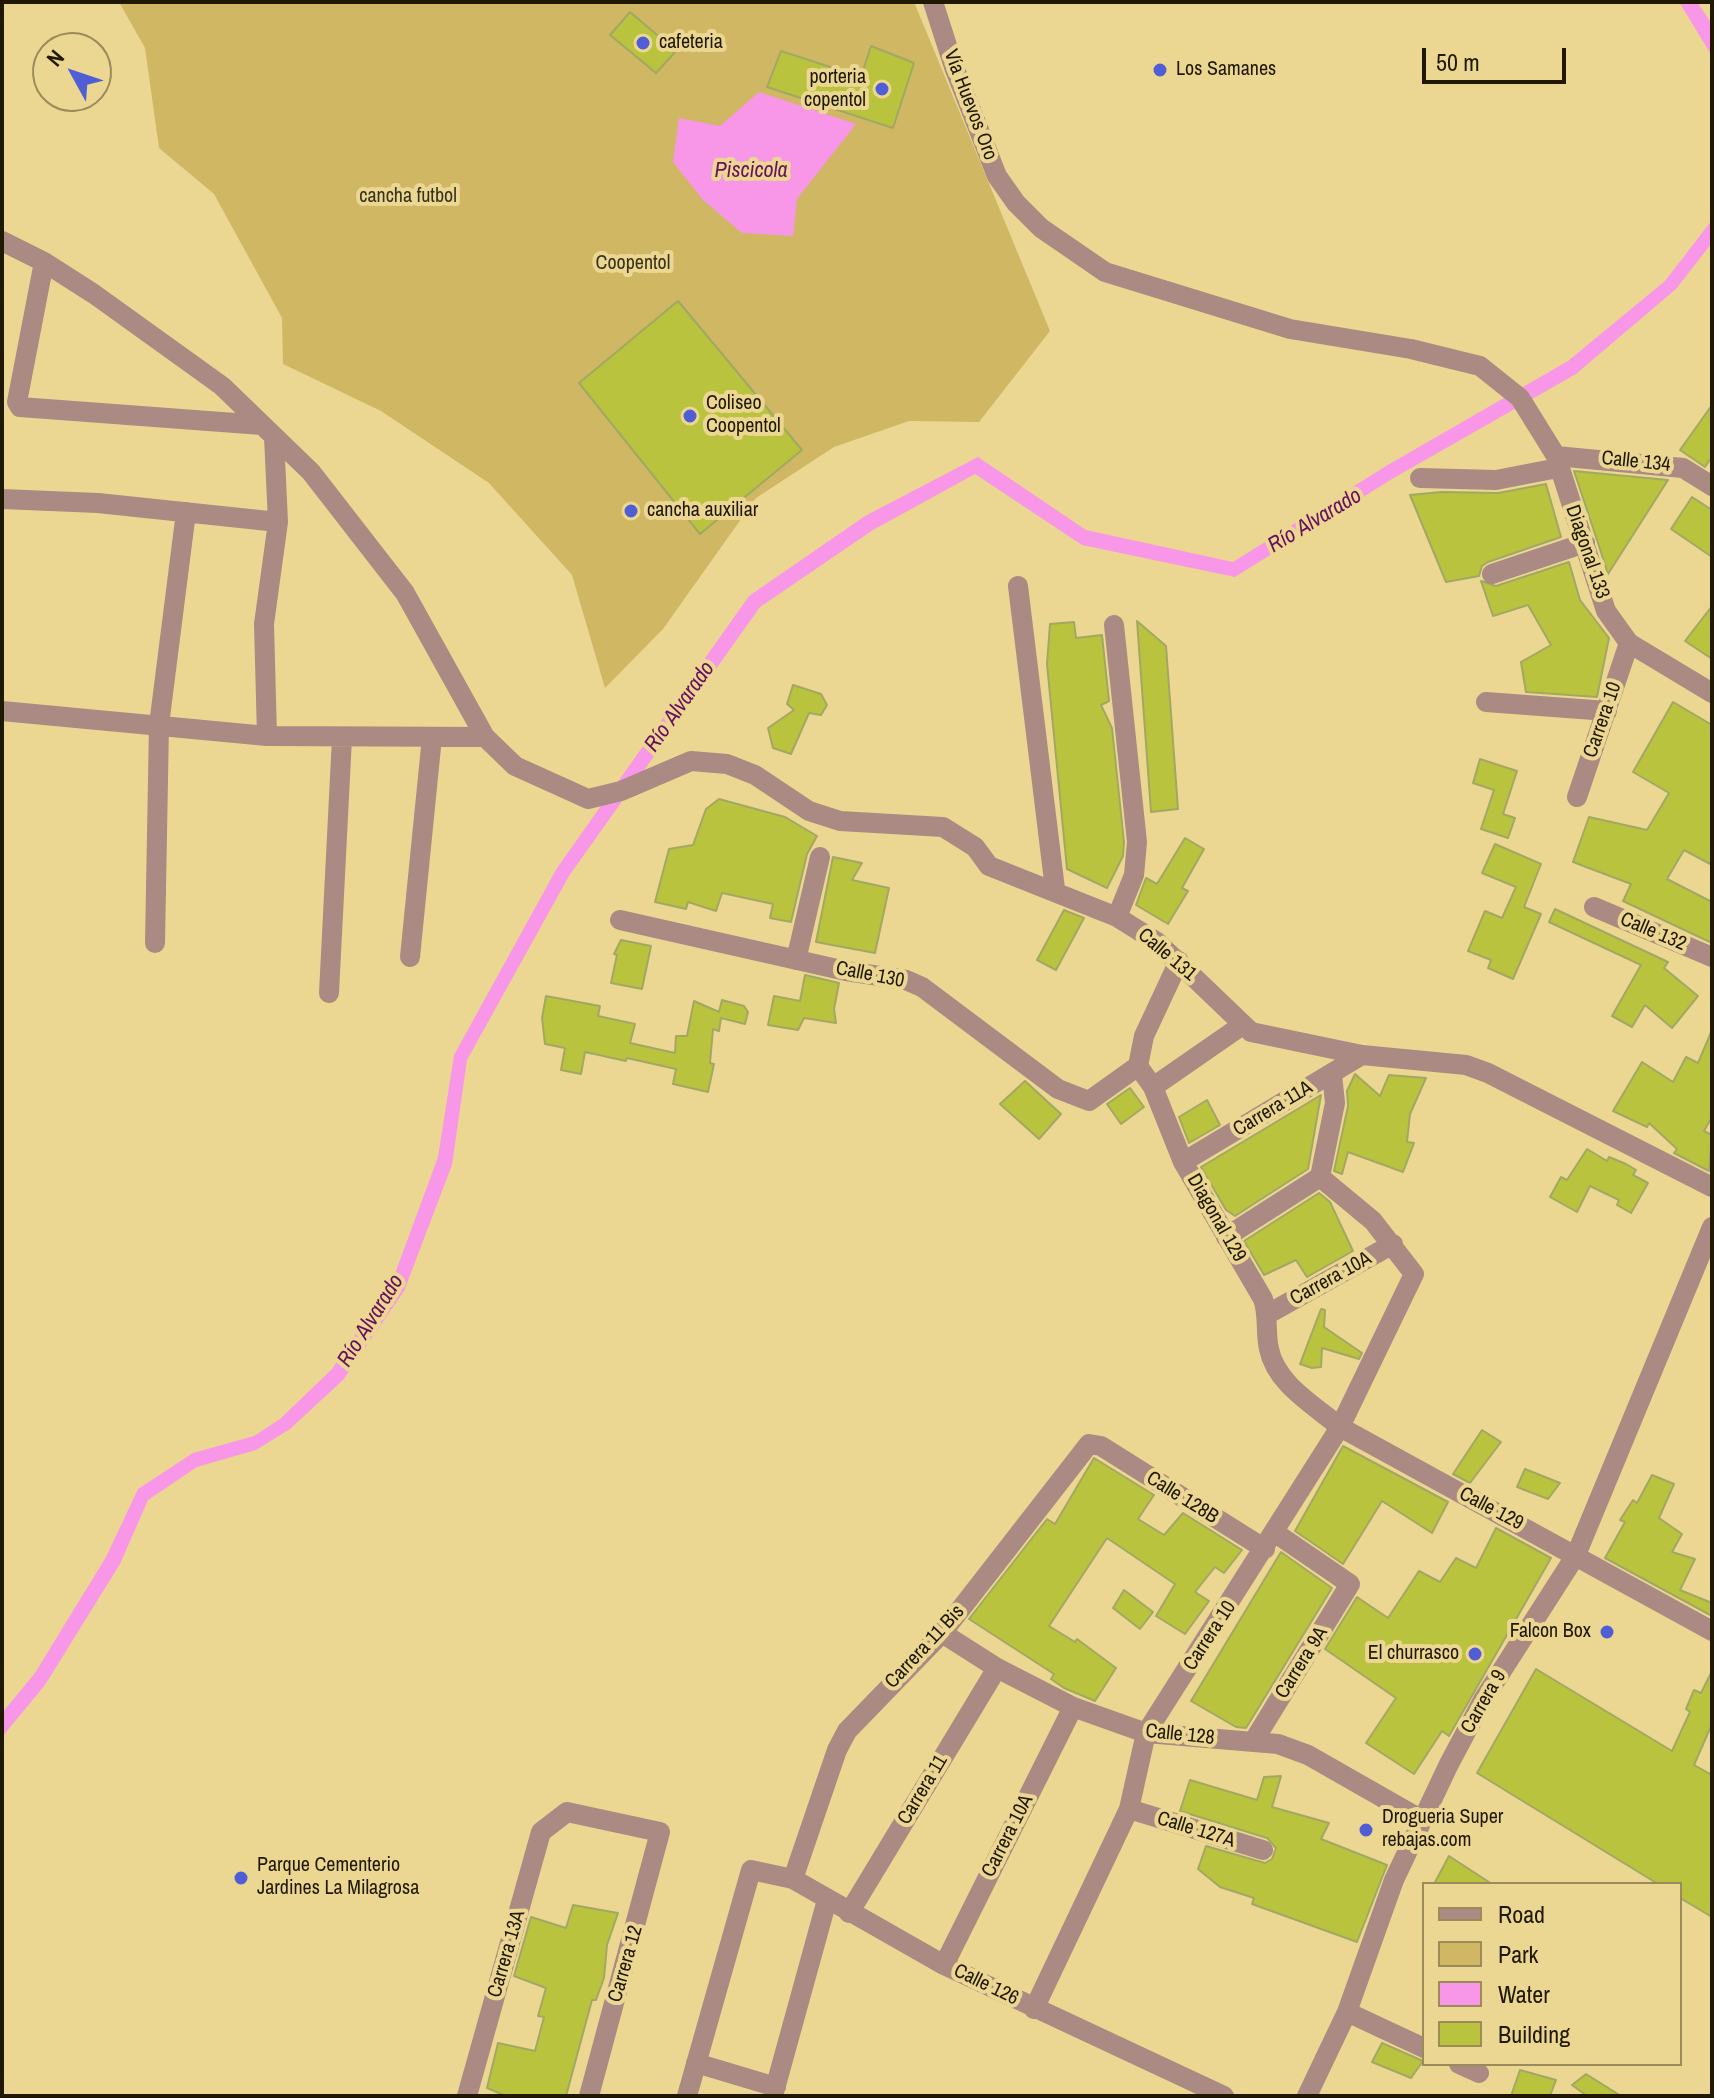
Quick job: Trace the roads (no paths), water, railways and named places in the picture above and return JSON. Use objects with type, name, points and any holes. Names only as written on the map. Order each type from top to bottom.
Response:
[{"type":"street","name":"Vía Huevos Oro","points":[[933,2],[954,67],[997,176],[1016,203],[1041,228],[1105,272],[1290,329],[1411,349],[1480,366]]},
{"type":"street","name":"Calle 131","points":[[2,241],[44,262],[222,386],[311,472],[405,593],[485,737],[515,766],[550,785],[588,799],[621,791],[691,761],[727,764],[755,775],[809,811],[840,821],[943,827],[962,836],[989,866],[1055,889],[1117,917],[1179,961],[1241,1026],[1251,1032],[1362,1055],[1466,1065],[1488,1073],[1712,1187]]},
{"type":"street","points":[[44,262],[17,402],[20,407],[268,431],[278,522],[264,624],[267,736]]},
{"type":"street","name":"Diagonal 133","points":[[1480,366],[1520,398],[1557,462],[1606,611],[1629,643]]},
{"type":"street","points":[[1420,478],[1496,480],[1557,462]]},
{"type":"street","name":"Calle 134","points":[[1557,462],[1683,468],[1710,480]]},
{"type":"street","points":[[2,499],[98,503],[278,522]]},
{"type":"street","points":[[155,943],[159,725],[186,512]]},
{"type":"street","points":[[1492,574],[1585,543]]},
{"type":"street","points":[[1018,586],[1055,889]]},
{"type":"street","points":[[1114,625],[1137,842],[1134,875],[1117,917]]},
{"type":"street","points":[[1629,643],[1712,693]]},
{"type":"street","name":"Carrera 10","points":[[1577,797],[1629,643]]},
{"type":"street","points":[[1486,702],[1607,711]]},
{"type":"street","points":[[2,711],[267,736],[485,737]]},
{"type":"street","points":[[410,957],[432,737]]},
{"type":"street","points":[[329,993],[342,738]]},
{"type":"street","points":[[796,960],[820,857]]},
{"type":"street","name":"Calle 132","points":[[1594,907],[1712,957]]},
{"type":"street","name":"Calle 130","points":[[620,920],[796,960],[906,980],[930,993],[1058,1089],[1089,1101],[1138,1066]]},
{"type":"street","points":[[1138,1066],[1144,1036],[1179,961]]},
{"type":"street","points":[[1153,1087],[1241,1026]]},
{"type":"street","name":"Carrera 11A","points":[[1183,1162],[1362,1055]]},
{"type":"street","name":"Diagonal 129","points":[[1138,1066],[1153,1087],[1183,1162],[1263,1299],[1268,1314],[1268,1343],[1279,1374]]},
{"type":"street","points":[[1226,1237],[1320,1177],[1335,1103],[1332,1074]]},
{"type":"street","points":[[1320,1177],[1373,1221],[1393,1244]]},
{"type":"street","name":"Carrera 9","points":[[1307,2096],[1347,2012],[1394,1880],[1422,1820],[1483,1700],[1576,1555],[1710,1238]]},
{"type":"street","name":"Carrera 10","points":[[1034,2009],[1129,1809],[1146,1733],[1340,1427],[1414,1274],[1393,1244]]},
{"type":"street","name":"Carrera 10A","points":[[1268,1314],[1393,1244]]},
{"type":"street","name":"Calle 129","points":[[1279,1374],[1340,1427],[1712,1631]]},
{"type":"street","name":"Carrera 11 Bis","points":[[793,1879],[837,1750],[847,1731],[942,1633],[1084,1448],[1089,1444],[1101,1446]]},
{"type":"street","name":"Calle 128B","points":[[1101,1446],[1350,1584]]},
{"type":"street","name":"Carrera 9A","points":[[1253,1742],[1350,1584]]},
{"type":"street","name":"Calle 128","points":[[942,1633],[997,1668],[1073,1707],[1146,1733],[1278,1744],[1308,1755],[1422,1820]]},
{"type":"street","name":"Carrera 11","points":[[849,1913],[997,1668]]},
{"type":"street","name":"Carrera 10A","points":[[944,1965],[1073,1707]]},
{"type":"street","name":"Calle 127A","points":[[1129,1809],[1263,1850]]},
{"type":"street","name":"Carrera 13A","points":[[467,2096],[541,1832],[555,1817],[567,1812],[660,1832]]},
{"type":"street","name":"Carrera 12","points":[[589,2096],[660,1832]]},
{"type":"street","name":"Calle 126","points":[[696,2063],[751,1870],[793,1879],[944,1965],[1224,2096]]},
{"type":"street","points":[[687,2096],[696,2063],[774,2091],[827,1900]]},
{"type":"street","points":[[1347,2012],[1422,2047]]},
{"type":"street","points":[[1463,2066],[1479,2073]]},
{"type":"water","points":[[1679,2],[1697,2],[1712,24],[1712,56]]},
{"type":"water","name":"Piscicola","points":[[759,92],[856,124],[797,199],[793,236],[742,233],[703,200],[673,162],[679,118],[720,126]]},
{"type":"water","name":"Río Alvarado","points":[[1712,220],[1712,243],[1676,289],[1576,374],[1392,479],[1235,577],[1082,545],[975,474],[873,530],[760,607],[569,876],[467,1060],[452,1165],[404,1291],[343,1380],[290,1429],[256,1450],[197,1467],[148,1500],[120,1564],[45,1685],[2,1737],[2,1713],[35,1673],[106,1557],[138,1489],[193,1453],[254,1436],[280,1419],[332,1369],[393,1279],[438,1157],[454,1055],[557,868],[749,596],[865,516],[978,457],[1086,530],[1233,562],[1386,466],[1568,361],[1665,281]]},
{"type":"place","name":"cafeteria","points":[[643,43]]},
{"type":"place","name":"Los Samanes","points":[[1160,70]]},
{"type":"place","name":"porteria copentol","points":[[882,89]]},
{"type":"place","name":"Coliseo Coopentol","points":[[690,416]]},
{"type":"place","name":"cancha auxiliar","points":[[631,511]]},
{"type":"place","name":"Falcon Box","points":[[1607,1632]]},
{"type":"place","name":"El churrasco","points":[[1475,1654]]},
{"type":"place","name":"Drogueria Super rebajas.com","points":[[1366,1830]]},
{"type":"place","name":"Parque Cementerio Jardines La Milagrosa","points":[[241,1878]]},
{"type":"park label","name":"cancha futbol","points":[[408,197]]},
{"type":"park label","name":"Coopentol","points":[[633,264]]}]
